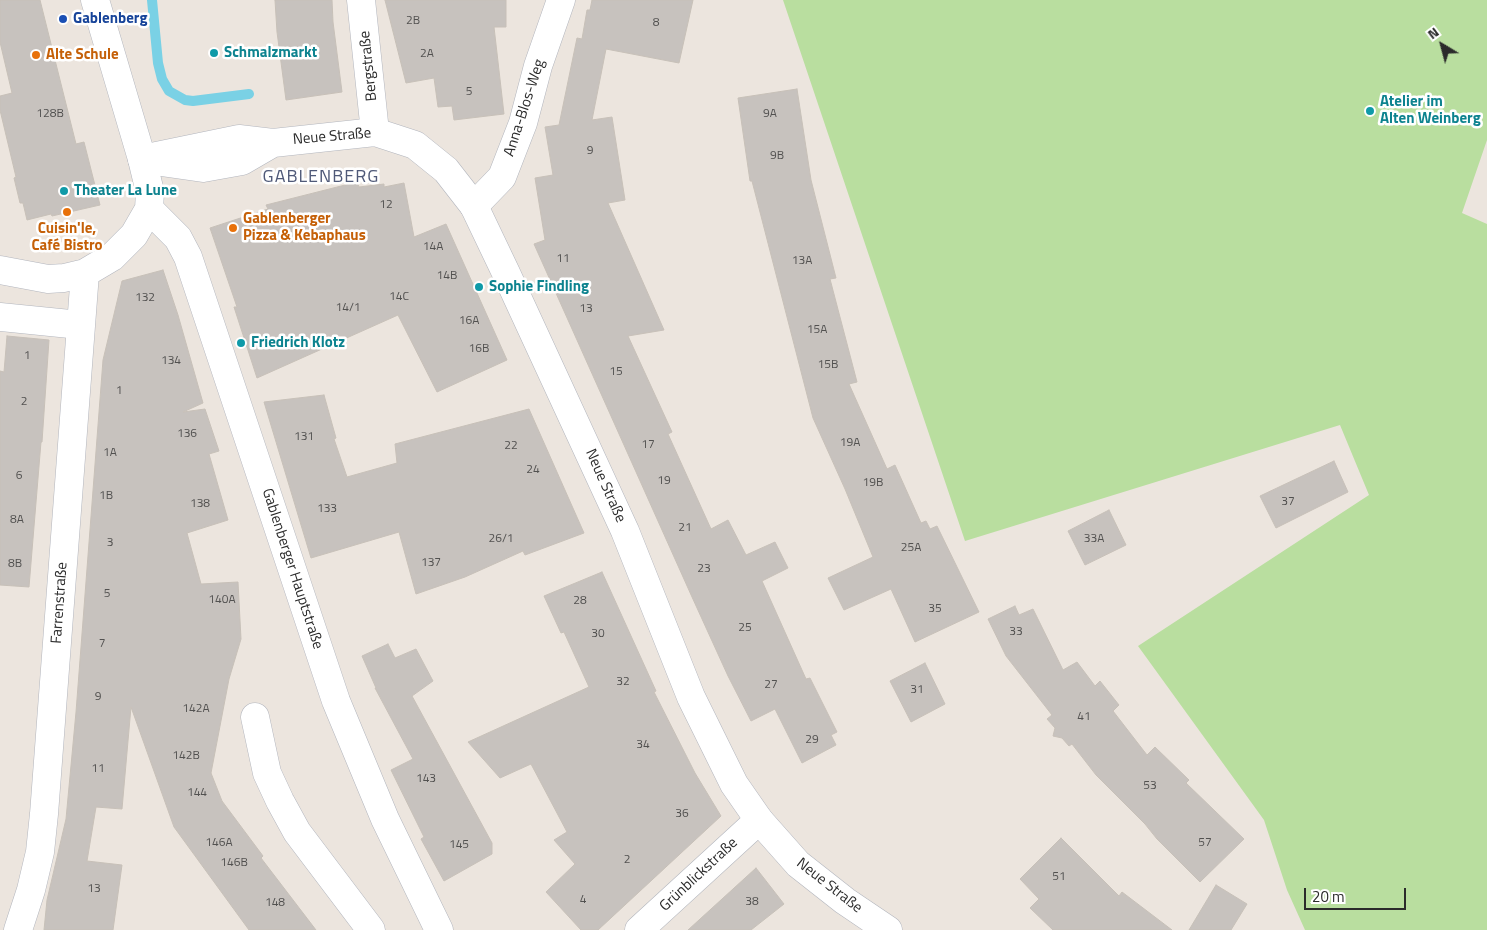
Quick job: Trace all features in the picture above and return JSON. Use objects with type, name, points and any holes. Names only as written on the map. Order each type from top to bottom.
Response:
[{"type":"street","points":[[0,270],[48,279],[85,273],[112,257],[134,235],[149,209],[150,192],[142,159],[95,0]]},
{"type":"street","name":"Bergstraße","points":[[361,0],[375,132]]},
{"type":"street","name":"Anna-Blos-Weg","points":[[474,206],[502,177],[523,124],[538,66],[561,0]]},
{"type":"street","name":"Neue Straße","points":[[142,159],[239,140],[274,143],[375,132],[415,145],[446,170],[474,206],[553,372],[625,531],[691,697],[734,784],[760,820],[798,864],[845,901],[888,930]]},
{"type":"street","name":"Gablenberger Hauptstraße","points":[[149,209],[178,238],[188,257],[336,701],[385,819],[439,930]]},
{"type":"street","name":"Farrenstraße","points":[[18,930],[31,890],[40,852],[44,814],[85,273]]},
{"type":"street","points":[[0,317],[80,325]]},
{"type":"street","points":[[255,717],[267,774],[280,801],[297,832],[371,930]]},
{"type":"street","name":"Grünblickstraße","points":[[639,930],[760,820]]},
{"type":"green space","points":[[783,0],[1487,0],[1487,140],[1462,213],[1487,224],[1487,930],[1305,930],[1287,890],[1264,820],[1138,646],[1369,495],[1340,425],[965,541]]},
{"type":"building","points":[[0,0],[40,0],[76,144],[84,142],[100,205],[27,220],[23,203],[20,203],[14,178],[16,177],[0,110],[0,96],[12,93],[0,42]]},
{"type":"building","points":[[275,0],[332,0],[342,92],[286,100],[277,32]]},
{"type":"building","points":[[385,0],[506,0],[506,27],[494,27],[504,114],[454,120],[452,106],[438,107],[434,78],[406,83]]},
{"type":"building","points":[[592,0],[693,0],[679,63],[606,49],[592,120],[612,117],[625,200],[608,203],[664,330],[628,336],[672,432],[668,434],[711,529],[728,520],[746,555],[775,542],[788,568],[762,581],[806,679],[810,678],[837,732],[831,735],[836,745],[802,763],[775,709],[751,721],[692,597],[534,244],[545,240],[535,178],[553,175],[545,127],[559,125],[577,38],[582,39],[587,10],[590,10]]},
{"type":"building","points":[[797,89],[811,180],[836,278],[830,279],[857,382],[849,384],[887,469],[895,465],[921,523],[926,521],[930,529],[937,526],[979,612],[915,642],[891,589],[844,610],[828,578],[873,557],[813,418],[752,181],[750,181],[738,98]]},
{"type":"building","points":[[357,182],[359,187],[384,184],[384,187],[404,183],[414,237],[446,224],[507,360],[437,392],[398,315],[257,378],[234,307],[237,307],[210,228],[268,209],[266,205]]},
{"type":"building","points":[[163,270],[203,403],[183,412],[205,409],[219,451],[209,454],[228,520],[187,533],[201,584],[238,582],[241,639],[229,679],[211,773],[222,801],[263,856],[261,858],[316,930],[249,930],[174,827],[131,707],[122,809],[96,807],[87,861],[122,865],[113,930],[44,930],[47,900],[66,819],[103,360],[122,281]]},
{"type":"building","points":[[7,336],[49,340],[29,587],[0,585],[0,371],[4,372]]},
{"type":"building","points":[[324,395],[336,438],[334,439],[347,477],[397,463],[395,444],[529,409],[584,533],[525,555],[523,551],[465,577],[416,594],[399,532],[311,558],[264,402]]},
{"type":"building","points":[[1334,461],[1348,492],[1276,528],[1260,496]]},
{"type":"building","points":[[1109,510],[1126,545],[1085,565],[1068,531]]},
{"type":"building","points":[[602,572],[656,691],[654,692],[695,773],[721,816],[598,930],[581,930],[546,892],[575,864],[554,840],[567,832],[531,764],[500,778],[468,742],[589,687],[564,632],[561,633],[544,596]]},
{"type":"building","points":[[1015,606],[1019,615],[1033,609],[1063,670],[1077,662],[1095,686],[1100,681],[1119,705],[1113,711],[1147,755],[1155,747],[1189,780],[1186,783],[1244,839],[1200,882],[1096,775],[1072,744],[1069,746],[1062,738],[1053,736],[1055,728],[1047,719],[1052,715],[1006,656],[988,619]]},
{"type":"building","points":[[388,644],[395,658],[416,649],[433,681],[412,696],[492,843],[492,854],[444,881],[421,839],[424,837],[391,770],[413,759],[375,688],[362,656]]},
{"type":"building","points":[[925,663],[945,704],[911,722],[890,681]]},
{"type":"building","points":[[1061,838],[1119,896],[1122,892],[1172,930],[1053,930],[1030,908],[1039,899],[1020,879]]},
{"type":"building","points":[[756,868],[784,904],[751,930],[688,930]]},
{"type":"building","points":[[1216,885],[1247,904],[1231,930],[1189,930]]},
{"type":"waterway","points":[[152,0],[158,63],[162,79],[169,91],[185,100],[193,101],[249,94]]},
{"type":"place","name":"Gablenberg","points":[[63,19]]},
{"type":"place","name":"Schmalzmarkt","points":[[214,53]]},
{"type":"place","name":"Alte Schule","points":[[36,55]]},
{"type":"place","name":"Atelier im Alten Weinberg","points":[[1370,111]]},
{"type":"place","name":"Theater La Lune","points":[[64,191]]},
{"type":"place","name":"Cuisin'le, Café Bistro","points":[[67,212]]},
{"type":"place","name":"Gablenberger Pizza & Kebaphaus","points":[[233,228]]},
{"type":"place","name":"Sophie Findling","points":[[479,287]]},
{"type":"place","name":"Friedrich Klotz","points":[[241,343]]},
{"type":"district","name":"GABLENBERG","points":[[321,178]]}]
